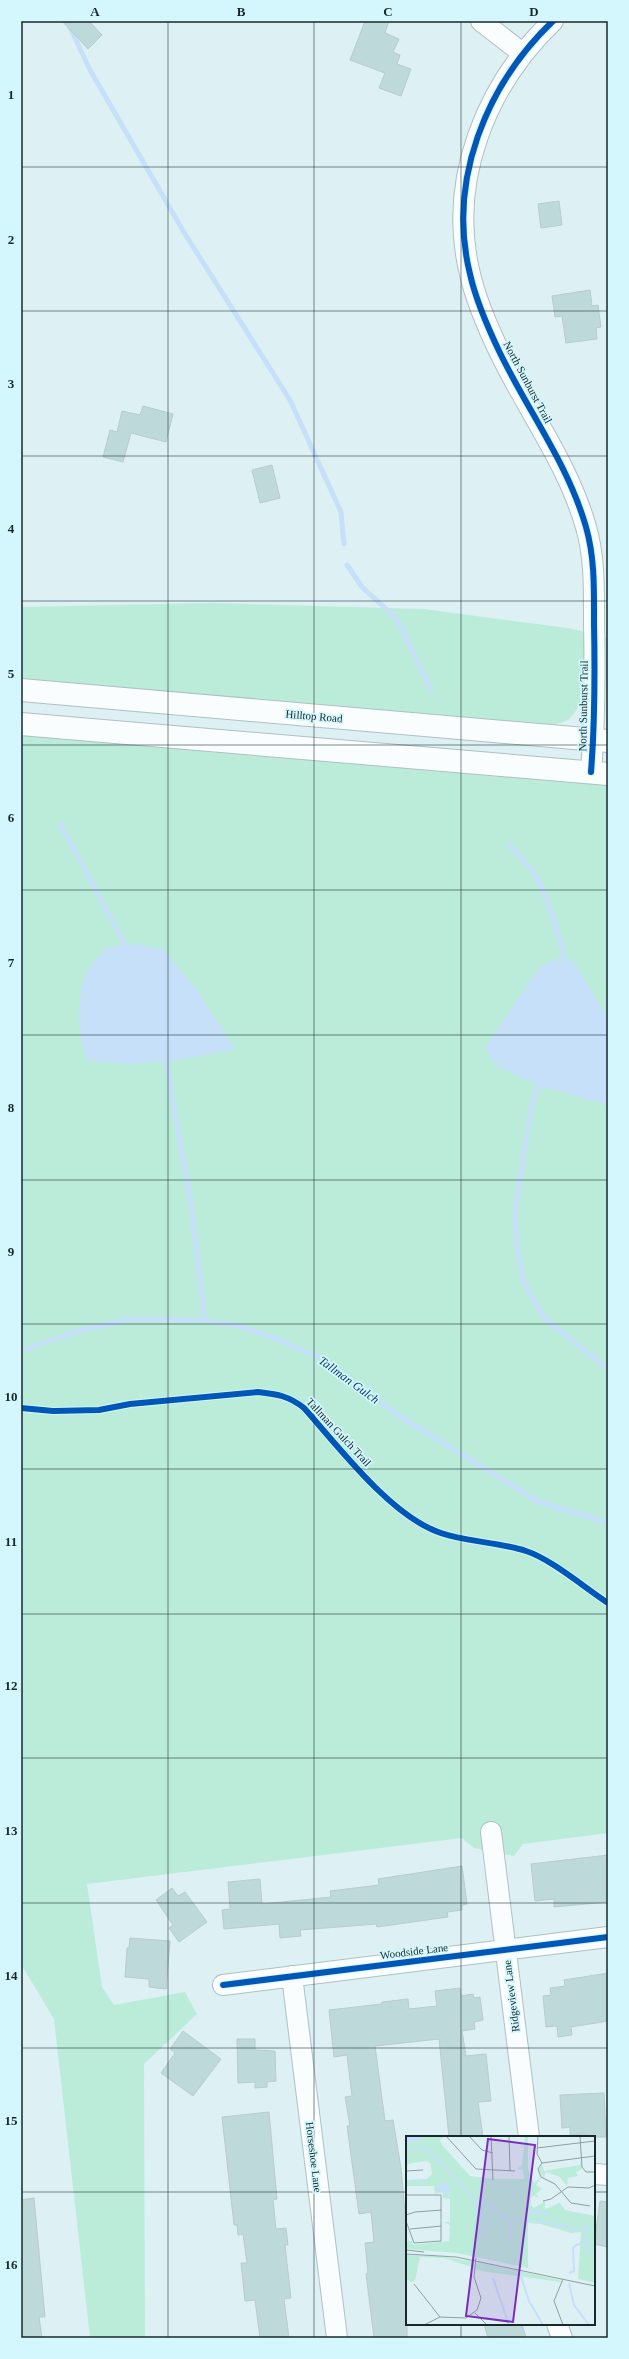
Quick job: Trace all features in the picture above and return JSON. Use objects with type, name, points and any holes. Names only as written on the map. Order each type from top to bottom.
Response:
[{"type":"main road","name":"Hilltop Road","points":[[21,690],[601,740]]},
{"type":"main road","points":[[21,724],[600,773]]},
{"type":"street","points":[[481,21],[522,53]]},
{"type":"street","name":"North Sunburst Trail","points":[[552,21],[522,53],[497,92],[480,129],[473,150],[464,190],[463,233],[469,272],[480,307],[500,354],[567,479],[586,528],[593,574],[595,706],[601,740],[600,773]]},
{"type":"street","name":"Ridgeview Lane","points":[[491,1832],[529,2136]]},
{"type":"street","name":"Woodside Lane","points":[[223,1985],[608,1937]]},
{"type":"street","name":"Horseshoe Lane","points":[[292,1976],[337,2338]]},
{"type":"street","points":[[595,2174],[608,2175]]},
{"type":"street","points":[[558,2325],[562,2338]]},
{"type":"green space","points":[[209,603],[423,609],[568,628],[585,632],[586,677],[582,699],[570,718],[550,726],[21,679],[21,607]]},
{"type":"green space","points":[[605,637],[608,638],[608,700],[606,689]]},
{"type":"green space","points":[[21,735],[608,785],[608,1833],[523,1844],[514,1856],[474,1848],[462,1838],[87,1884],[102,1987],[114,2005],[185,1992],[197,2014],[144,2064],[145,2338],[90,2338],[54,2019],[21,1964]]},
{"type":"water","points":[[135,944],[163,949],[199,993],[235,1049],[180,1060],[130,1064],[88,1061],[84,1053],[80,1032],[80,1008],[84,978],[90,966],[105,948]]},
{"type":"water","points":[[557,958],[574,962],[608,1018],[608,1105],[538,1085],[497,1066],[485,1048],[539,968]]},
{"type":"building","points":[[62,21],[89,21],[102,35],[88,49]]},
{"type":"building","points":[[365,21],[389,21],[385,33],[399,39],[393,52],[400,55],[397,64],[411,69],[401,96],[379,88],[385,73],[350,60]]},
{"type":"building","points":[[559,201],[562,225],[541,228],[538,204]]},
{"type":"building","points":[[590,290],[592,306],[598,305],[601,327],[596,328],[597,339],[566,343],[562,316],[555,317],[552,296]]},
{"type":"building","points":[[143,406],[173,414],[166,442],[131,433],[123,462],[103,457],[110,430],[117,432],[122,411],[140,415]]},
{"type":"building","points":[[272,465],[280,498],[260,503],[252,470]]},
{"type":"building","points":[[608,1855],[608,1902],[554,1907],[554,1899],[535,1901],[531,1864]]},
{"type":"building","points":[[462,1866],[467,1904],[462,1905],[462,1910],[447,1912],[448,1917],[377,1927],[376,1924],[300,1930],[301,1936],[280,1938],[279,1924],[224,1929],[222,1910],[230,1909],[228,1882],[260,1879],[262,1904],[331,1897],[330,1891],[379,1885],[378,1879]]},
{"type":"building","points":[[172,1888],[178,1896],[185,1892],[207,1922],[179,1942],[169,1928],[173,1925],[156,1900]]},
{"type":"building","points":[[130,1938],[170,1941],[166,1989],[149,1987],[149,1979],[125,1977],[127,1948],[129,1948]]},
{"type":"building","points":[[608,1973],[608,2021],[571,2027],[572,2035],[558,2037],[557,2026],[546,2027],[543,1996],[551,1995],[550,1988],[565,1986],[564,1980]]},
{"type":"building","points":[[460,1988],[461,1996],[473,1994],[474,1998],[480,1997],[483,2020],[474,2022],[475,2029],[462,2031],[466,2056],[486,2054],[491,2101],[478,2102],[483,2136],[449,2136],[439,2039],[375,2046],[385,2121],[393,2120],[401,2168],[406,2224],[407,2338],[374,2338],[366,2274],[368,2273],[365,2243],[374,2242],[371,2212],[359,2214],[347,2126],[350,2126],[345,2097],[352,2096],[347,2055],[334,2057],[329,2010],[382,2004],[382,2002],[408,1999],[409,2009],[437,2006],[435,1991]]},
{"type":"building","points":[[183,2031],[221,2059],[193,2096],[161,2073],[175,2053],[170,2049]]},
{"type":"building","points":[[237,2039],[255,2039],[255,2050],[275,2051],[276,2081],[267,2082],[267,2087],[255,2088],[255,2082],[238,2083]]},
{"type":"building","points":[[604,2093],[606,2137],[586,2136],[586,2134],[570,2135],[570,2127],[562,2128],[560,2095]]},
{"type":"building","points":[[269,2112],[277,2199],[273,2200],[276,2229],[286,2228],[288,2245],[285,2245],[291,2298],[284,2299],[289,2338],[260,2338],[255,2300],[245,2301],[241,2263],[247,2263],[243,2234],[238,2235],[237,2225],[234,2225],[222,2117]]},
{"type":"building","points":[[34,2198],[45,2317],[39,2317],[42,2338],[21,2338],[21,2200]]},
{"type":"building","points":[[600,2201],[608,2202],[608,2247],[595,2244]]},
{"type":"building","points":[[484,2325],[522,2325],[526,2338],[488,2338]]},
{"type":"waterway","points":[[67,21],[90,70],[185,234],[290,400],[341,512],[344,544]]},
{"type":"waterway","points":[[347,565],[362,587],[397,619],[431,690]]},
{"type":"waterway","points":[[60,824],[128,950]]},
{"type":"waterway","points":[[509,844],[532,870],[537,879],[557,931],[566,967]]},
{"type":"waterway","points":[[165,1055],[191,1205],[205,1320]]},
{"type":"waterway","points":[[541,1080],[532,1103],[515,1212],[517,1246],[523,1281],[544,1318],[608,1369]]},
{"type":"waterway","name":"Tallman Gulch","points":[[21,1351],[71,1333],[129,1319],[205,1320],[238,1326],[269,1336],[319,1357],[395,1413],[539,1502],[608,1523]]},
{"type":"cycle path","points":[[553,21],[529,46],[509,74],[491,105],[478,137],[468,170],[464,204],[464,239],[470,274],[487,324],[511,375],[547,438],[569,481],[589,539],[594,599],[594,698],[591,772]]},
{"type":"cycle path","name":"Tallman Gulch Trail","points":[[21,1408],[53,1411],[99,1410],[130,1404],[258,1392],[282,1396],[304,1408],[363,1475],[397,1507],[414,1519],[431,1529],[453,1537],[502,1545],[536,1555],[557,1567],[608,1603]]},
{"type":"cycle path","points":[[223,1985],[608,1937]]}]
